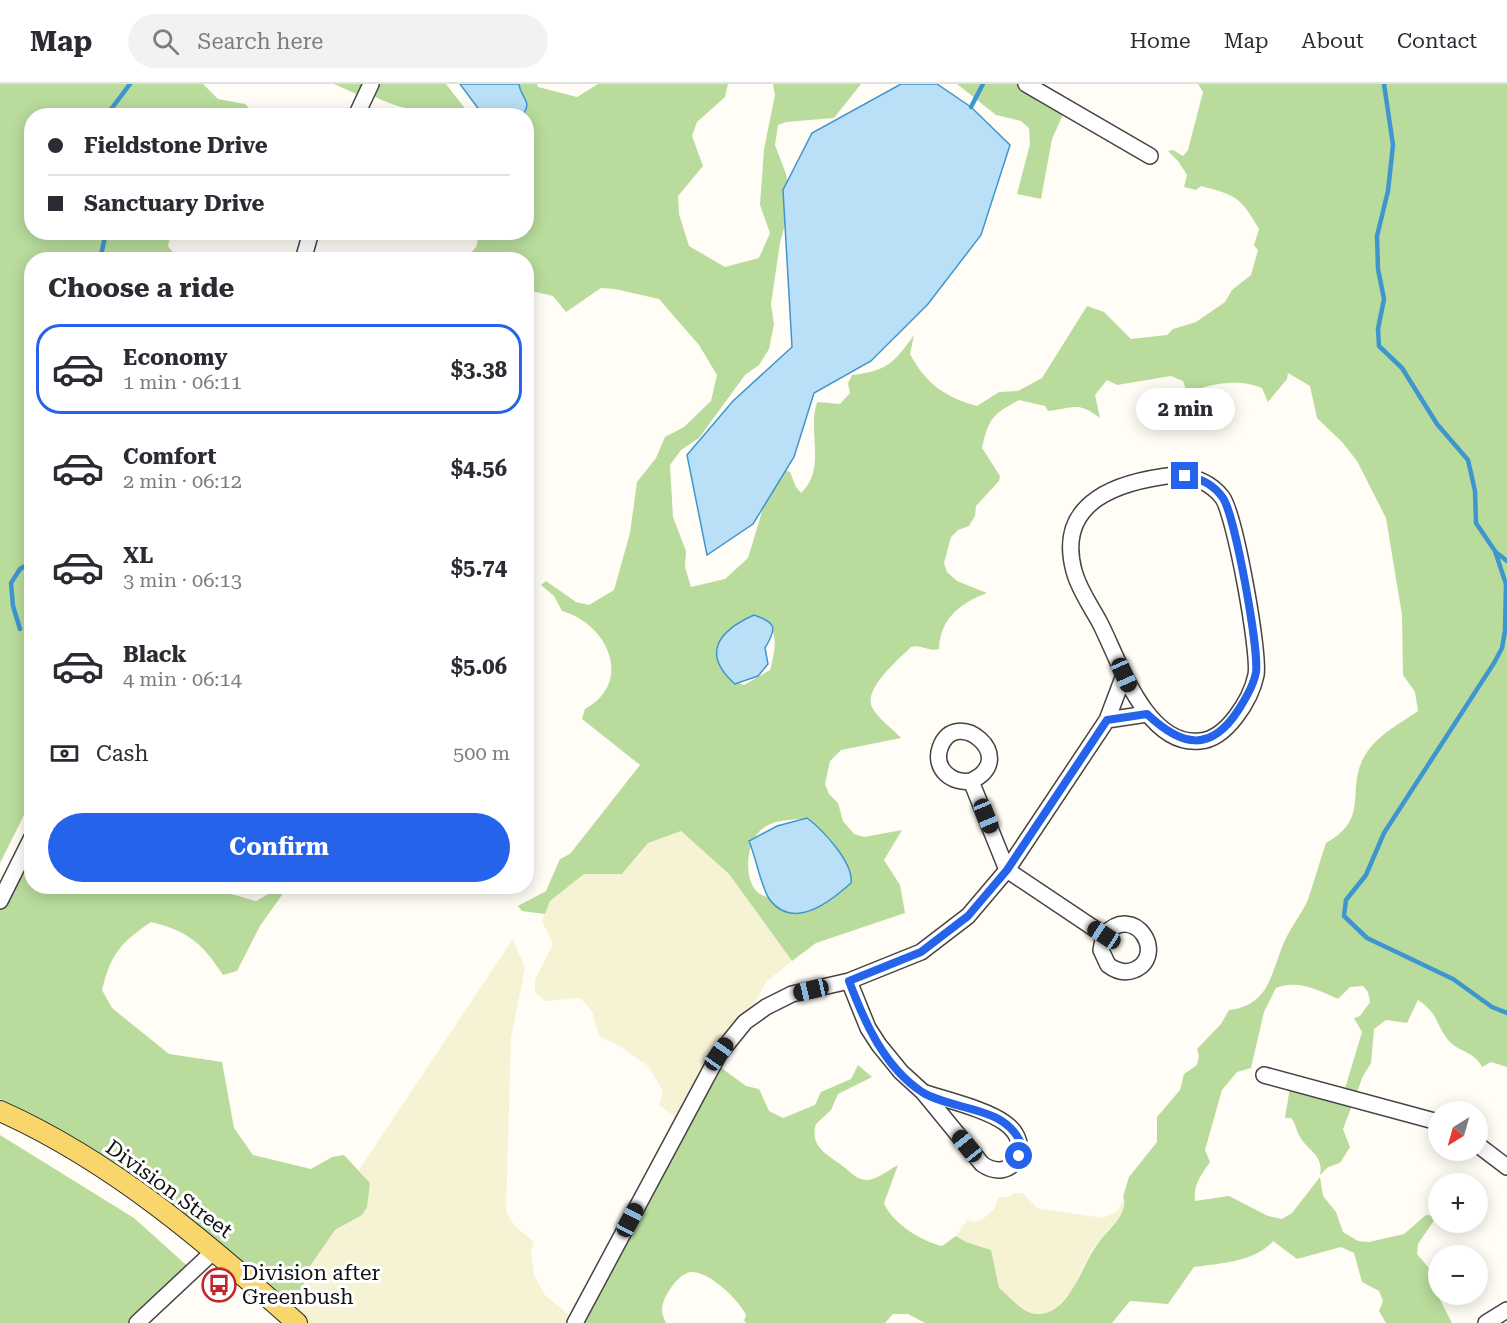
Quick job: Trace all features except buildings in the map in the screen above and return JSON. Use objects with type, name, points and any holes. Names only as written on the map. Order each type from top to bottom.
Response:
[{"type":"main road","name":"Division Street","points":[[0,1111],[30,1124],[124,1182],[215,1250],[297,1323]]},
{"type":"street","points":[[360,108],[370,84]]},
{"type":"street","points":[[1026,84],[1150,156]]},
{"type":"street","points":[[1154,477],[1195,477],[1218,493],[1232,518],[1257,660],[1256,673],[1247,696],[1235,716],[1219,734],[1210,739],[1200,742],[1177,736],[1147,714],[1124,675],[1075,572],[1071,547],[1076,524],[1098,497],[1120,485],[1154,477]]},
{"type":"street","points":[[575,1323],[730,1037],[745,1022],[792,994],[849,981],[921,952],[968,916],[1007,870],[1107,720],[1124,675]]},
{"type":"street","points":[[1107,720],[1147,714]]},
{"type":"street","points":[[971,781],[1007,870],[1104,935]]},
{"type":"street","points":[[0,901],[24,853]]},
{"type":"street","points":[[849,981],[861,1012],[879,1045],[901,1072],[923,1092],[982,1164],[988,1168],[1002,1170],[1015,1162],[1021,1148],[1020,1141],[1006,1123],[923,1092]]},
{"type":"street","points":[[1264,1075],[1428,1119]]},
{"type":"street","points":[[1488,1153],[1507,1167]]},
{"type":"street","points":[[137,1323],[215,1250]]},
{"type":"street","points":[[1486,1323],[1507,1310]]},
{"type":"shaded area","points":[[681,831],[729,874],[792,961],[767,981],[719,1065],[681,1121],[659,1105],[663,1091],[648,1066],[620,1046],[599,1036],[592,1011],[580,998],[545,1001],[535,992],[535,980],[553,944],[542,921],[550,901],[584,874],[622,874],[648,843]]},
{"type":"shaded area","points":[[513,939],[525,968],[511,1038],[506,1212],[515,1226],[534,1242],[531,1251],[534,1275],[545,1295],[571,1317],[574,1323],[296,1323],[282,1308],[303,1288],[306,1272],[335,1230],[362,1215],[370,1183],[359,1170]]},
{"type":"shaded area","points":[[1015,1193],[1023,1193],[1037,1208],[1103,1218],[1116,1212],[1124,1200],[1126,1202],[1125,1211],[1092,1249],[1072,1290],[1055,1310],[1046,1314],[1030,1313],[998,1288],[991,1250],[966,1242],[956,1236],[967,1220],[975,1222],[994,1209],[998,1197],[1009,1197]]},
{"type":"green space","points":[[0,84],[203,84],[218,99],[245,104],[249,108],[24,108],[24,240],[169,240],[168,246],[173,252],[24,252],[24,815],[0,863]]},
{"type":"green space","points":[[334,84],[446,84],[465,108],[406,108],[369,94],[363,97]]},
{"type":"green space","points":[[509,84],[537,84],[538,87],[577,97],[598,84],[728,84],[725,97],[697,122],[692,136],[703,166],[678,196],[679,214],[689,246],[725,267],[759,258],[770,233],[760,205],[764,149],[775,95],[773,84],[861,84],[834,118],[786,122],[778,125],[775,145],[786,174],[791,202],[780,243],[771,304],[774,324],[769,349],[759,365],[745,375],[699,438],[681,450],[670,465],[673,517],[686,551],[685,567],[691,587],[725,579],[748,558],[767,495],[784,470],[790,472],[801,493],[809,483],[815,462],[814,426],[817,402],[840,404],[850,393],[848,383],[852,375],[874,371],[889,364],[914,335],[910,354],[923,374],[946,394],[977,406],[999,392],[1018,391],[1042,378],[1087,306],[1104,312],[1131,339],[1167,335],[1173,329],[1196,322],[1225,302],[1232,290],[1251,275],[1258,250],[1254,245],[1259,229],[1242,204],[1230,195],[1201,186],[1196,190],[1184,187],[1187,175],[1168,151],[1173,150],[1183,156],[1188,150],[1203,92],[1198,84],[1507,84],[1507,1067],[1491,1062],[1482,1067],[1475,1058],[1449,1041],[1430,1010],[1418,1000],[1407,1023],[1386,1020],[1374,1029],[1371,1063],[1363,1076],[1343,1129],[1350,1147],[1340,1163],[1328,1167],[1320,1175],[1321,1168],[1318,1158],[1303,1142],[1291,1118],[1285,1118],[1290,1087],[1343,1095],[1362,1032],[1354,1018],[1360,1016],[1370,1002],[1368,992],[1363,986],[1350,987],[1338,999],[1300,985],[1276,988],[1264,1012],[1251,1068],[1237,1072],[1222,1090],[1205,1150],[1210,1162],[1198,1180],[1195,1190],[1195,1201],[1229,1196],[1268,1216],[1282,1219],[1292,1213],[1320,1177],[1323,1196],[1336,1212],[1343,1232],[1358,1241],[1369,1242],[1404,1234],[1428,1215],[1428,1229],[1418,1244],[1417,1254],[1428,1267],[1428,1305],[1443,1305],[1452,1323],[1386,1323],[1379,1311],[1383,1301],[1379,1291],[1362,1282],[1354,1253],[1341,1247],[1297,1259],[1273,1241],[1266,1248],[1247,1257],[1226,1263],[1194,1267],[1168,1304],[1130,1301],[1112,1323],[925,1323],[908,1314],[893,1314],[885,1323],[747,1323],[744,1321],[746,1315],[731,1295],[707,1277],[692,1272],[682,1276],[668,1292],[662,1310],[666,1323],[574,1323],[720,1067],[746,1086],[759,1089],[769,1111],[783,1118],[815,1105],[821,1092],[851,1079],[858,1065],[872,1077],[838,1094],[831,1110],[816,1124],[815,1139],[822,1150],[854,1176],[864,1180],[875,1178],[898,1165],[884,1203],[900,1224],[925,1240],[942,1246],[956,1236],[966,1242],[991,1250],[999,1288],[1019,1306],[1031,1313],[1044,1314],[1055,1309],[1073,1289],[1093,1251],[1124,1209],[1123,1197],[1129,1177],[1157,1142],[1157,1117],[1180,1090],[1184,1074],[1197,1065],[1199,1056],[1197,1049],[1221,1024],[1229,1010],[1243,1007],[1254,1001],[1268,984],[1286,938],[1307,902],[1326,843],[1349,823],[1353,812],[1360,765],[1367,752],[1384,734],[1418,711],[1415,692],[1403,675],[1402,615],[1386,518],[1357,461],[1342,442],[1317,418],[1310,386],[1288,373],[1287,379],[1268,402],[1262,388],[1244,383],[1225,383],[1205,387],[1188,395],[1183,381],[1171,376],[1117,385],[1107,380],[1095,395],[1100,418],[1086,409],[1070,407],[1048,411],[1045,406],[1019,400],[993,418],[982,448],[1000,476],[999,481],[976,506],[975,516],[969,526],[958,530],[951,537],[944,563],[947,572],[957,581],[987,593],[968,602],[953,613],[943,629],[939,649],[911,647],[877,683],[871,700],[872,707],[901,738],[841,750],[830,761],[825,784],[829,794],[838,803],[843,821],[854,834],[864,837],[902,830],[884,860],[900,885],[905,913],[816,943],[792,961],[729,874],[681,831],[648,843],[622,874],[584,874],[550,901],[545,914],[522,911],[518,906],[546,891],[560,859],[570,854],[640,765],[582,719],[585,709],[600,698],[609,684],[611,670],[609,655],[592,628],[562,611],[554,596],[541,585],[546,581],[576,602],[589,605],[614,590],[630,533],[637,482],[656,458],[665,437],[684,427],[711,401],[717,375],[699,345],[659,299],[601,288],[566,312],[553,296],[534,292],[534,252],[472,252],[478,240],[534,240],[534,108],[504,108]],"holes":[[[766,619],[773,631],[774,650],[770,670],[744,685],[731,680]],[[802,819],[816,826],[837,848],[843,862],[802,903],[764,896],[755,889],[749,874],[749,856],[754,839],[767,825],[784,820]]]},
{"type":"green space","points":[[957,84],[1038,84],[1066,108],[1052,139],[1041,199],[1017,194],[1030,144],[1029,128],[1021,121],[996,115]]},
{"type":"green space","points":[[24,852],[24,894],[231,894],[256,901],[268,894],[283,894],[260,926],[237,971],[223,975],[208,954],[185,934],[151,922],[118,950],[109,967],[102,990],[112,1008],[169,1054],[222,1062],[234,1128],[253,1155],[311,1169],[332,1157],[344,1155],[370,1183],[367,1207],[362,1215],[335,1230],[306,1272],[303,1288],[286,1304],[221,1245],[151,1190],[78,1141],[0,1099],[0,902]]},
{"type":"green space","points":[[0,1135],[134,1218],[194,1272],[139,1323],[0,1323]]},
{"type":"water","points":[[460,84],[519,84],[527,103],[526,108],[478,108]]},
{"type":"water","points":[[901,84],[937,84],[971,107],[1010,145],[981,235],[928,304],[871,361],[814,393],[794,457],[753,524],[707,555],[687,455],[733,401],[792,347],[783,190],[812,133]]},
{"type":"water","points":[[754,615],[767,621],[773,627],[772,636],[765,648],[768,664],[758,676],[735,684],[719,663],[718,644],[731,628]]},
{"type":"water","points":[[807,818],[821,830],[843,857],[851,875],[851,883],[833,898],[812,910],[790,913],[780,909],[767,895],[749,841],[777,826]]},
{"type":"waterway","points":[[112,108],[130,84]]},
{"type":"waterway","points":[[971,107],[983,84]]},
{"type":"waterway","points":[[1384,84],[1393,145],[1388,191],[1377,236],[1378,269],[1384,299],[1378,329],[1379,346],[1402,368],[1437,424],[1468,460],[1475,491],[1476,523],[1495,551],[1506,584],[1505,631],[1502,648],[1494,663],[1384,833],[1366,875],[1346,900],[1344,916],[1367,938],[1453,979],[1492,1007],[1507,1013]]},
{"type":"waterway","points":[[102,252],[104,240]]},
{"type":"waterway","points":[[1497,553],[1507,561]]},
{"type":"waterway","points":[[20,629],[13,606],[11,583],[24,567]]},
{"type":"place","name":"Division after Greenbush","points":[[219,1285]]},
{"type":"route","points":[[1019,1156],[1020,1141],[1006,1123],[923,1092],[901,1072],[868,1028],[849,981],[921,952],[968,916],[1007,870],[1107,720],[1147,714],[1177,736],[1200,742],[1219,734],[1241,707],[1253,684],[1257,660],[1232,518],[1224,500],[1211,486],[1195,477],[1185,476]]}]
